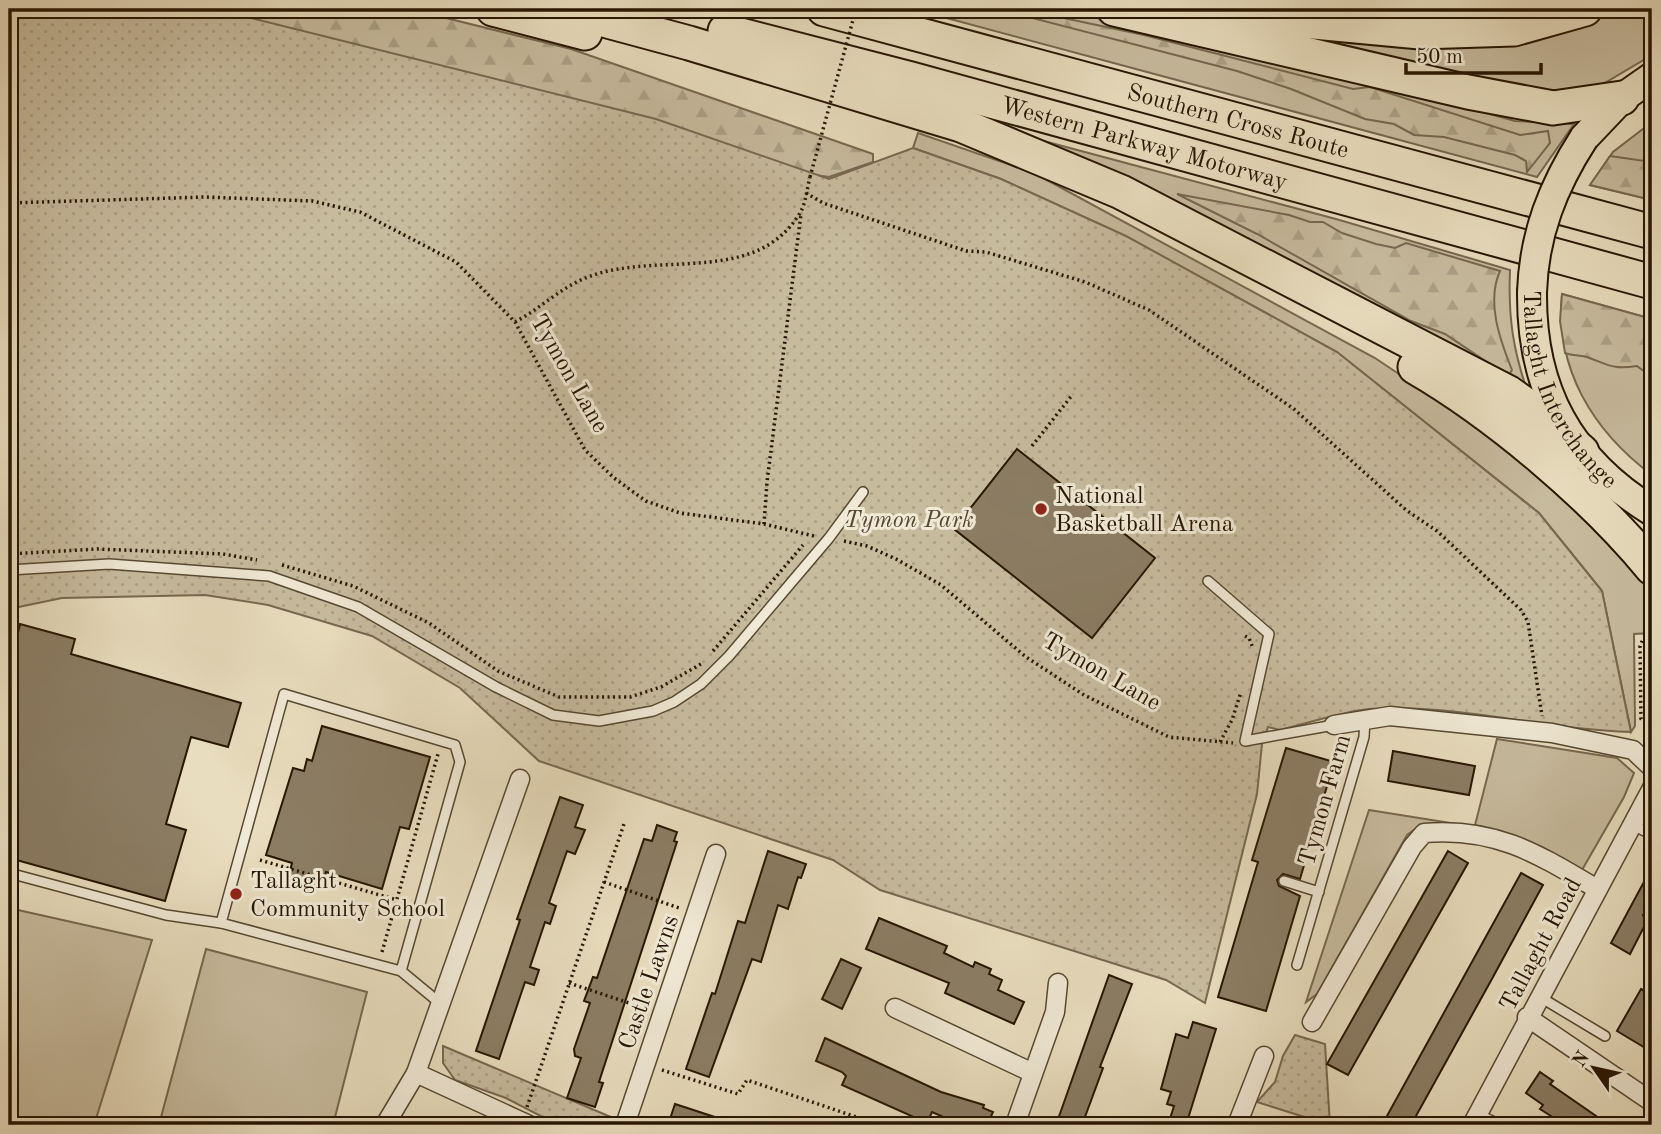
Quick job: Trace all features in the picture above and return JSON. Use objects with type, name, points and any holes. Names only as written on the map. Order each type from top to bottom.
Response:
[{"type":"highway","points":[[493,9],[796,89],[956,136],[1030,153]]},
{"type":"highway","points":[[563,9],[961,125],[1121,192],[1509,393],[1541,415],[1581,452]]},
{"type":"highway","name":"Western Parkway Motorway","points":[[636,9],[911,79],[1652,282]]},
{"type":"highway","name":"Southern Cross Route","points":[[824,9],[1652,232]]},
{"type":"highway","points":[[1114,9],[1468,92],[1541,106],[1553,108],[1622,98]]},
{"type":"highway","points":[[1171,9],[1420,32],[1514,29],[1585,9]]},
{"type":"highway","points":[[1252,261],[1323,312],[1439,381],[1501,426],[1580,496],[1652,568]]},
{"type":"main road","name":"Tallaght Interchange","points":[[1652,77],[1622,98],[1584,138],[1565,166],[1546,211],[1536,247],[1532,292],[1532,322],[1541,378],[1557,415],[1581,452],[1632,499],[1652,511]]},
{"type":"street","points":[[1334,725],[1390,716],[1501,726],[1617,745],[1644,757],[1652,768]]},
{"type":"street","points":[[386,1125],[416,1073],[442,1006],[520,779]]},
{"type":"street","name":"Tallaght Road","points":[[1475,1119],[1527,1017],[1649,795]]},
{"type":"street","points":[[1312,1022],[1412,847],[1424,833],[1447,831],[1509,840],[1597,889]]},
{"type":"street","name":"Castle Lawns","points":[[625,1125],[716,854]]},
{"type":"street","points":[[1015,1125],[1055,1012],[1058,983]]},
{"type":"street","points":[[895,1008],[1033,1073]]},
{"type":"street","points":[[1527,1017],[1652,1102]]},
{"type":"street","points":[[1237,1125],[1264,1056]]},
{"type":"street","points":[[416,1073],[528,1116]]},
{"type":"lane","points":[[9,570],[109,564],[269,576],[358,607],[553,715],[599,721],[653,710],[674,702],[701,684],[729,656],[821,548],[863,492]]},
{"type":"lane","points":[[1208,581],[1269,634],[1245,741],[1334,725]]},
{"type":"lane","points":[[221,923],[284,694],[455,745],[460,762],[401,971]]},
{"type":"lane","name":"Tymon Farm","points":[[1297,965],[1364,737],[1365,719]]},
{"type":"lane","points":[[1633,825],[1652,835]]},
{"type":"lane","points":[[9,873],[166,915],[221,923],[401,971],[442,1006]]},
{"type":"lane","name":"Tymon Farm","points":[[1284,881],[1319,891]]},
{"type":"lane","points":[[1539,996],[1605,1036]]},
{"type":"lane","points":[[1475,1119],[1500,1125]]},
{"type":"path","points":[[764,524],[766,482],[801,212],[856,9]]},
{"type":"path","points":[[806,192],[823,203],[966,251],[986,252],[1085,282],[1149,310],[1294,409],[1406,510],[1437,531],[1521,610],[1528,622],[1542,712],[1541,732]]},
{"type":"path","name":"Tymon Lane","points":[[9,203],[205,197],[312,201],[360,212],[456,262],[515,323],[585,450],[614,478],[646,501],[680,513],[764,524],[811,536],[712,653]]},
{"type":"path","points":[[515,323],[558,293],[589,276],[633,268],[737,258],[757,253],[777,240],[801,212]]},
{"type":"path","points":[[1032,446],[1073,394]]},
{"type":"path","name":"Tymon Lane","points":[[842,540],[888,555],[941,585],[1026,657],[1084,695],[1169,737],[1220,742],[1245,741]]},
{"type":"path","points":[[9,554],[97,549],[223,554],[262,561]]},
{"type":"path","points":[[275,564],[353,586],[429,623],[498,671],[559,697],[630,697],[661,687],[703,663]]},
{"type":"path","points":[[1245,636],[1250,638],[1253,648],[1250,659]]},
{"type":"path","points":[[1652,639],[1643,639],[1640,646],[1641,719],[1652,728]]},
{"type":"path","points":[[1220,742],[1232,720],[1244,681]]},
{"type":"path","points":[[381,954],[439,752]]},
{"type":"path","points":[[528,1116],[569,983],[624,824]]},
{"type":"path","points":[[260,860],[397,900]]},
{"type":"path","points":[[604,882],[684,909]]},
{"type":"path","points":[[569,983],[650,1010]]},
{"type":"path","points":[[660,1070],[738,1094],[747,1080],[880,1125]]},
{"type":"green space","points":[[9,9],[410,9],[571,49],[873,154],[873,162],[829,177],[795,172]]},
{"type":"green space","name":"Tymon Park","points":[[9,9],[215,9],[656,119],[829,179],[913,148],[1001,179],[1126,236],[1337,352],[1539,513],[1602,591],[1631,732],[1402,708],[1358,710],[1280,730],[1268,727],[1262,744],[1257,794],[1205,1003],[1166,980],[880,890],[833,860],[539,761],[460,688],[372,636],[268,605],[205,595],[62,598],[9,609]]},
{"type":"green space","points":[[913,9],[1054,9],[1283,57],[1515,121],[1574,124],[1537,177]]},
{"type":"green space","points":[[998,9],[1021,9],[1144,35],[1353,89],[1370,87],[1520,135],[1548,131],[1550,143],[1527,172],[1526,161],[1515,155],[1444,137],[1414,135],[1394,124],[1365,119],[1291,89],[1237,71]]},
{"type":"green space","points":[[1369,9],[1501,9],[1435,14]]},
{"type":"green space","points":[[1608,9],[1652,9],[1652,55],[1598,87],[1538,96],[1303,41],[1306,30],[1582,20]]},
{"type":"green space","points":[[1652,122],[1652,200],[1590,185],[1613,152]]},
{"type":"green space","points":[[1010,132],[1336,219],[1510,270],[1513,334],[1529,396]]},
{"type":"green space","points":[[918,133],[1034,173],[1375,358],[1496,439],[1568,502],[1652,591],[1652,633],[1634,634],[1635,726],[1631,732],[1602,591],[1539,513],[1337,352],[1125,236],[1001,179],[913,148]]},
{"type":"green space","points":[[1610,156],[1652,162],[1652,200],[1590,185]]},
{"type":"green space","points":[[1177,194],[1289,215],[1310,222],[1323,222],[1342,233],[1376,244],[1395,248],[1406,243],[1500,271],[1494,308],[1499,334],[1512,370],[1508,376],[1445,334],[1411,321],[1257,234]]},
{"type":"green space","points":[[1562,294],[1652,319],[1652,475],[1612,439],[1582,396],[1565,348],[1561,322]]},
{"type":"green space","points":[[1562,294],[1652,319],[1652,377],[1637,366],[1616,367],[1565,353],[1560,321]]},
{"type":"green space","points":[[1646,646],[1652,646],[1652,722],[1647,721]]},
{"type":"green space","points":[[1497,739],[1617,758],[1634,773],[1624,797],[1582,870],[1507,836],[1475,825]]},
{"type":"green space","points":[[1369,810],[1463,825],[1422,824],[1407,835],[1317,994],[1306,1002]]},
{"type":"green space","points":[[9,908],[152,940],[94,1125],[9,1125]]},
{"type":"green space","points":[[206,949],[367,992],[333,1125],[173,1125],[160,1121]]},
{"type":"green space","points":[[1295,1035],[1325,1044],[1330,1125],[1257,1102],[1275,1082],[1283,1056]]},
{"type":"green space","points":[[443,1046],[618,1120],[615,1125],[558,1125],[506,1098],[455,1080],[443,1063]]},
{"type":"building","name":"National Basketball Arena","points":[[1017,449],[1155,558],[1092,638],[954,529]]},
{"type":"building","name":"Tallaght Community School","points":[[20,624],[75,639],[71,654],[241,703],[228,747],[191,737],[166,824],[186,830],[165,901],[9,858],[9,635],[17,637]]},
{"type":"building","points":[[322,726],[430,757],[409,829],[400,827],[382,889],[326,872],[321,888],[288,879],[292,863],[266,855],[293,768],[304,771],[307,759],[312,761]]},
{"type":"building","points":[[1286,748],[1334,762],[1300,879],[1283,874],[1277,880],[1279,886],[1300,896],[1266,1011],[1218,997],[1258,862],[1252,860]]},
{"type":"building","points":[[1393,751],[1475,766],[1469,795],[1388,781]]},
{"type":"building","points":[[560,797],[583,805],[575,827],[585,830],[575,854],[567,851],[549,903],[556,906],[550,924],[545,922],[530,967],[539,970],[534,985],[525,982],[499,1059],[476,1051],[520,920],[517,919]]},
{"type":"building","points":[[657,825],[677,832],[674,841],[677,842],[599,1082],[603,1083],[595,1107],[567,1098],[581,1058],[575,1056],[574,1049],[590,1003],[584,1001],[593,977],[597,978],[644,839],[652,841]]},
{"type":"building","points":[[768,851],[806,864],[801,878],[798,877],[788,909],[778,905],[761,962],[752,959],[709,1077],[686,1069],[712,993],[715,994],[738,921],[745,923]]},
{"type":"building","points":[[1448,851],[1468,863],[1348,1075],[1327,1064]]},
{"type":"building","points":[[1652,867],[1652,910],[1643,915],[1646,923],[1630,954],[1611,943]]},
{"type":"building","points":[[1521,873],[1543,885],[1493,977],[1411,1125],[1382,1125]]},
{"type":"building","points":[[879,918],[947,946],[944,953],[973,967],[975,962],[991,969],[989,974],[1002,980],[998,990],[1024,1002],[1014,1024],[945,993],[949,983],[866,949]]},
{"type":"building","points":[[841,959],[861,968],[842,1009],[822,999]]},
{"type":"building","points":[[1109,975],[1132,984],[1100,1067],[1103,1068],[1082,1125],[1056,1125]]},
{"type":"building","points":[[1641,989],[1652,995],[1652,1052],[1617,1031]]},
{"type":"building","points":[[1193,1022],[1216,1029],[1186,1125],[1168,1125],[1174,1106],[1167,1104],[1171,1092],[1161,1089],[1176,1034],[1188,1038]]},
{"type":"building","points":[[825,1038],[941,1092],[984,1105],[983,1108],[993,1112],[987,1125],[962,1125],[932,1112],[927,1123],[842,1085],[846,1076],[842,1072],[816,1061]]},
{"type":"building","points":[[1540,1072],[1553,1081],[1550,1084],[1609,1125],[1565,1125],[1540,1109],[1543,1105],[1526,1093]]},
{"type":"building","points":[[675,1104],[730,1122],[729,1125],[668,1125]]},
{"type":"place","name":"National Basketball Arena","points":[[1041,509]]},
{"type":"place","name":"Tallaght Community School","points":[[236,894]]}]
